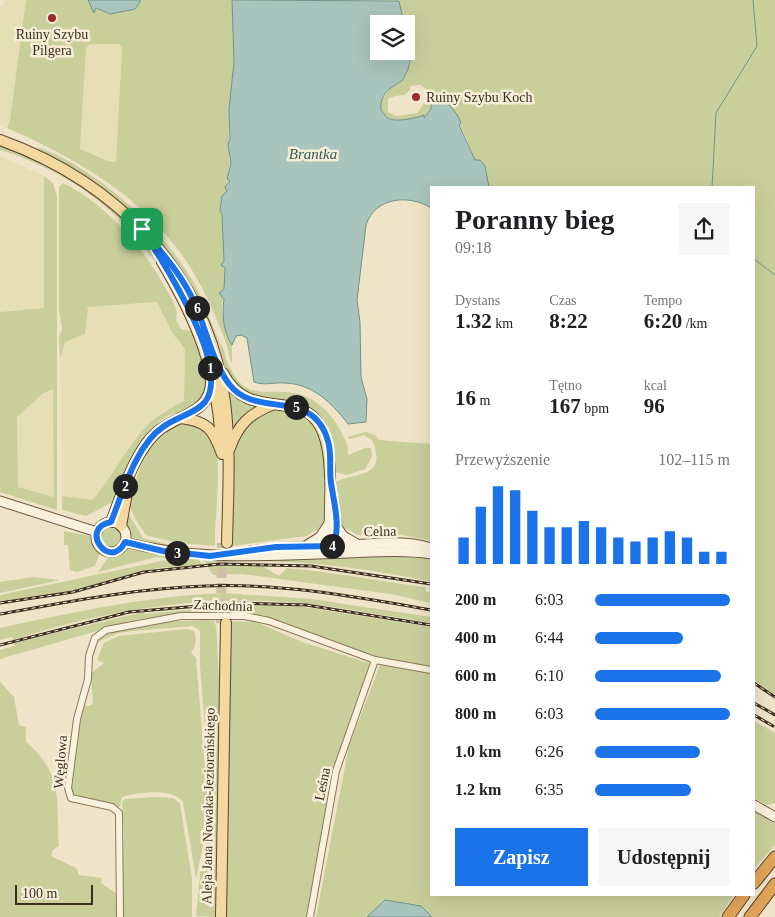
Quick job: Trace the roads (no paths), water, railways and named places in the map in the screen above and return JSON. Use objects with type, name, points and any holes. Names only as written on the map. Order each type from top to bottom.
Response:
[{"type":"highway","points":[[755,881],[775,857]]},
{"type":"highway","points":[[750,917],[775,884]]},
{"type":"highway","points":[[728,917],[743,896]]},
{"type":"main road","points":[[0,140],[34,154],[78,176],[106,196],[142,229],[188,306],[214,363],[225,401],[225,542]]},
{"type":"main road","points":[[214,363],[230,385],[240,394],[249,399],[296,406],[318,422],[328,441],[331,479]]},
{"type":"main road","points":[[111,522],[137,458],[152,436],[163,427],[195,411],[206,400],[211,388],[214,363]]},
{"type":"main road","points":[[225,454],[242,423],[256,411],[274,404]]},
{"type":"main road","points":[[179,418],[194,420],[204,424],[216,436],[225,454]]},
{"type":"main road","points":[[121,526],[130,478]]},
{"type":"main road","name":"Aleja Jana Nowaka-Jeziorańskiego","points":[[221,917],[224,623]]},
{"type":"street","points":[[331,479],[333,546]]},
{"type":"street","points":[[0,501],[98,532]]},
{"type":"street","points":[[111,522],[121,526],[125,532],[125,542],[118,550],[105,551],[97,541],[98,532],[104,524],[111,522]]},
{"type":"street","points":[[332,526],[349,541],[360,544]]},
{"type":"street","points":[[305,546],[320,537],[332,526]]},
{"type":"street","name":"Celna","points":[[125,542],[163,551],[210,556],[400,552],[430,554]]},
{"type":"street","name":"Celna","points":[[210,556],[276,547],[406,544],[430,548]]},
{"type":"street","points":[[333,546],[349,553]]},
{"type":"street","points":[[319,554],[333,546]]},
{"type":"street","name":"Zachodnia","points":[[97,636],[116,627],[168,618],[196,615],[245,616],[269,621],[375,660],[430,670]]},
{"type":"street","name":"Węglowa","points":[[97,636],[89,656],[88,679],[78,712],[68,788],[71,798],[112,807],[119,813],[120,917]]},
{"type":"street","name":"Leśna","points":[[310,917],[336,771],[375,660]]},
{"type":"street","points":[[755,806],[775,817]]},
{"type":"water","points":[[88,0],[140,0],[140,2],[135,9],[110,14],[96,8],[94,13]]},
{"type":"water","name":"Brantka","points":[[232,0],[399,1],[402,15],[370,15],[370,60],[410,60],[402,81],[384,95],[381,110],[387,117],[393,120],[424,115],[424,118],[431,109],[431,97],[434,95],[442,99],[457,114],[461,123],[459,125],[475,160],[480,160],[485,166],[489,186],[430,186],[430,208],[413,201],[394,201],[377,209],[370,216],[366,225],[357,300],[360,322],[361,377],[367,399],[366,422],[348,424],[321,396],[304,387],[285,383],[262,384],[254,382],[247,338],[241,335],[236,336],[232,345],[227,334],[223,317],[224,299],[219,293],[224,289],[225,268],[221,265],[224,261],[222,214],[220,211],[222,196],[227,191],[225,187],[230,181],[227,179],[231,164],[228,144],[230,139],[229,109],[234,62]]},
{"type":"water","points":[[385,900],[421,906],[432,917],[367,917]]},
{"type":"waterway","points":[[712,186],[716,113],[757,46],[753,0]]},
{"type":"waterway","points":[[755,260],[775,275]]},
{"type":"tunnel","points":[[221,623],[222,543]]},
{"type":"railway","points":[[0,603],[73,592],[144,572],[220,564],[311,566],[430,584]]},
{"type":"railway","points":[[0,614],[128,593],[206,586],[291,589],[375,600],[430,610]]},
{"type":"railway","points":[[0,645],[129,612],[234,603],[306,605],[430,625]]},
{"type":"railway","points":[[755,684],[775,697]]},
{"type":"railway","points":[[755,704],[775,715]]},
{"type":"railway","points":[[755,716],[773,726]]},
{"type":"place","name":"Ruiny Szybu Pilgera","points":[[52,18]]},
{"type":"place","name":"Ruiny Szybu Koch","points":[[416,97]]}]
